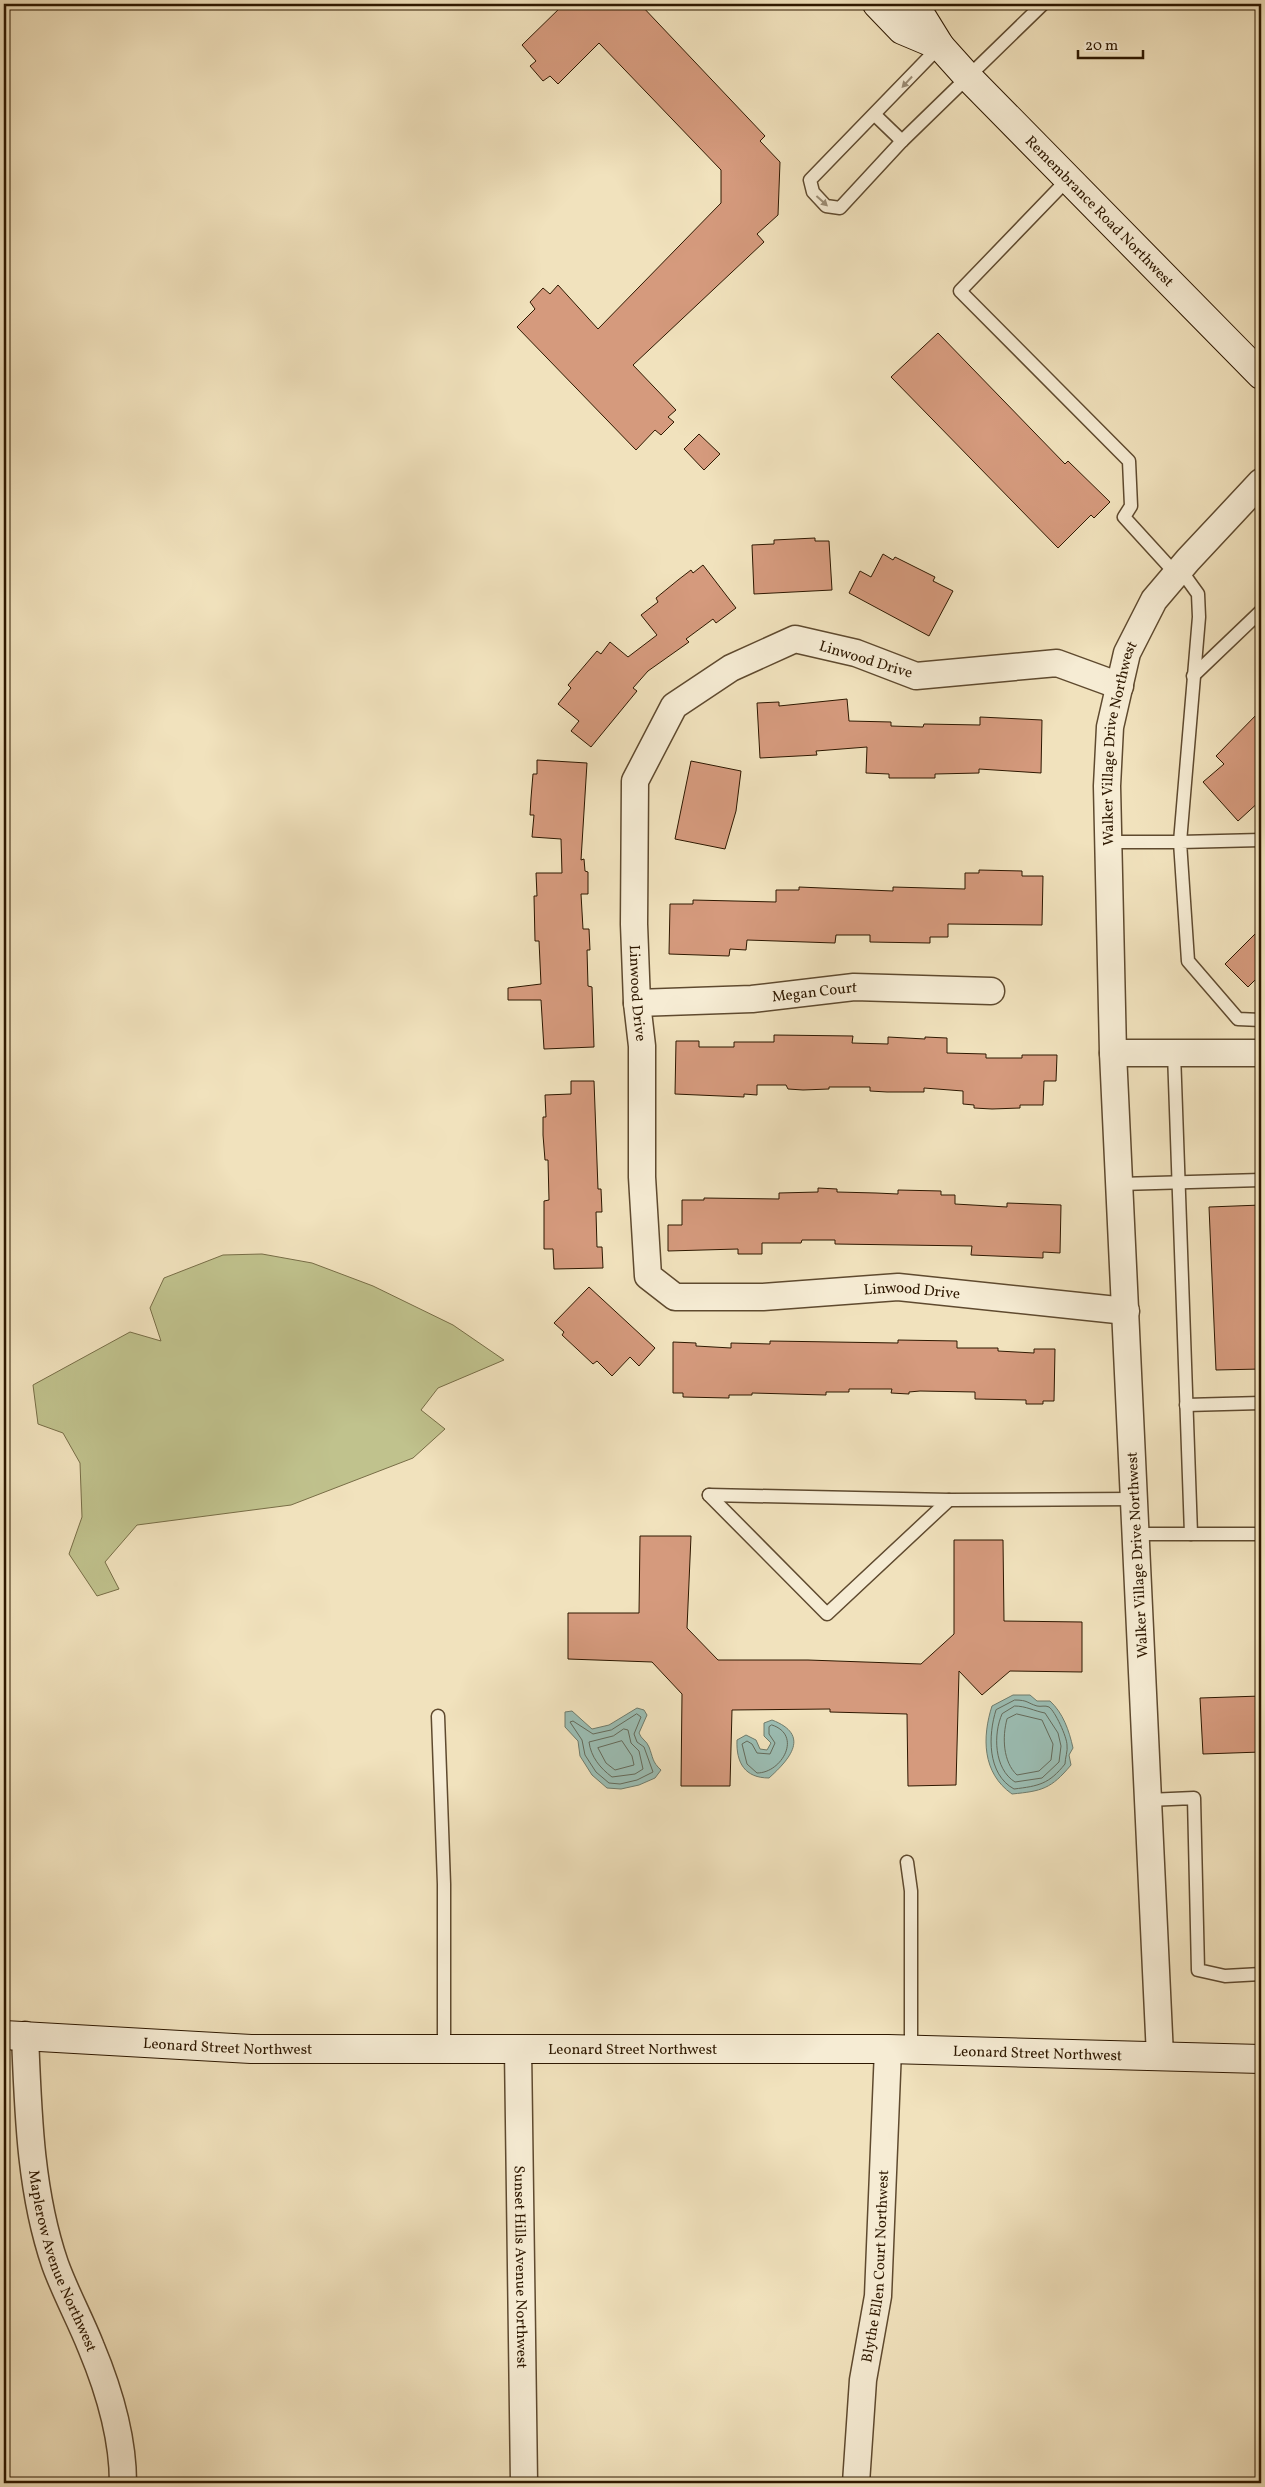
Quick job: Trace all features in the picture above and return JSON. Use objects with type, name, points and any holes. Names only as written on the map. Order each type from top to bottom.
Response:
[{"type":"main road","name":"Remembrance Road Northwest","points":[[877,4],[902,30],[940,46]]},
{"type":"main road","name":"Remembrance Road Northwest","points":[[911,4],[919,12],[940,46],[967,76],[1261,375]]},
{"type":"main road","name":"Leonard Street Northwest","points":[[15,2035],[251,2049],[900,2049],[1261,2059]]},
{"type":"street","name":"Walker Village Drive Northwest","points":[[1160,2056],[1114,1053],[1107,786],[1110,727],[1132,644],[1154,600],[1261,482]]},
{"type":"street","name":"Linwood Drive","points":[[1120,686],[1057,664],[916,676],[856,653],[795,639],[731,668],[674,706],[635,781],[634,924],[637,1003],[642,1046],[642,1177],[648,1276],[676,1298],[763,1298],[898,1287],[1126,1311]]},
{"type":"street","name":"Megan Court","points":[[637,1003],[752,999],[854,987],[991,991]]},
{"type":"street","points":[[1114,1053],[1261,1053]]},
{"type":"street","name":"Maplerow Avenue Northwest","points":[[15,2035],[42,2218],[55,2265],[92,2349],[113,2410],[123,2483]]},
{"type":"street","name":"Sunset Hills Avenue Northwest","points":[[518,2049],[524,2483]]},
{"type":"street","name":"Blythe Ellen Court Northwest","points":[[856,2483],[863,2380],[878,2296],[900,2049]]},
{"type":"lane","points":[[940,46],[810,180],[814,192],[826,206],[840,208],[902,141],[1043,4]]},
{"type":"lane","points":[[875,115],[902,141]]},
{"type":"lane","points":[[1068,179],[960,291],[1129,461],[1131,506],[1124,517],[1198,594],[1199,618],[1180,842],[1188,961],[1238,1019],[1261,1020]]},
{"type":"lane","points":[[1193,676],[1261,611]]},
{"type":"lane","points":[[1108,842],[1261,840]]},
{"type":"lane","points":[[1174,1053],[1191,1534]]},
{"type":"lane","points":[[1120,1184],[1261,1180]]},
{"type":"lane","points":[[1186,1405],[1261,1403]]},
{"type":"lane","points":[[948,1500],[828,1614],[709,1495],[948,1500],[1135,1499]]},
{"type":"lane","points":[[1136,1534],[1261,1534]]},
{"type":"lane","points":[[438,1716],[444,1884],[444,2049]]},
{"type":"lane","points":[[1148,1800],[1194,1798],[1198,1970],[1225,1976],[1261,1974]]},
{"type":"lane","points":[[900,2049],[911,1891],[907,1862]]},
{"type":"green space","points":[[262,1254],[312,1263],[373,1286],[453,1325],[504,1360],[438,1388],[421,1410],[445,1429],[413,1458],[291,1505],[137,1525],[105,1562],[119,1589],[97,1596],[69,1554],[82,1517],[80,1463],[63,1433],[38,1424],[33,1385],[130,1332],[161,1341],[150,1308],[164,1278],[223,1255]]},
{"type":"water","points":[[1013,1695],[1030,1695],[1037,1701],[1050,1701],[1059,1711],[1065,1722],[1073,1748],[1069,1755],[1071,1765],[1058,1779],[1039,1790],[1012,1794],[995,1776],[987,1754],[986,1742],[992,1706]]},
{"type":"water","points":[[637,1708],[644,1710],[647,1715],[639,1733],[648,1745],[654,1762],[661,1770],[655,1778],[639,1785],[621,1789],[607,1788],[592,1775],[580,1756],[578,1741],[565,1727],[565,1712],[572,1711],[592,1729],[609,1725]]},
{"type":"water","points":[[772,1720],[784,1726],[791,1733],[794,1740],[793,1748],[784,1763],[769,1778],[754,1775],[744,1768],[738,1756],[737,1740],[746,1735],[756,1740],[760,1749],[767,1750],[771,1743],[764,1736],[764,1723]]},
{"type":"building","points":[[564,4],[640,4],[765,136],[760,141],[780,162],[778,215],[757,234],[764,242],[633,365],[676,410],[668,417],[674,422],[661,435],[655,430],[636,450],[517,327],[535,309],[530,302],[543,288],[550,294],[558,285],[598,329],[721,203],[721,170],[599,43],[558,84],[550,76],[543,81],[530,66],[536,61],[522,45]]},
{"type":"building","points":[[938,333],[1065,464],[1068,461],[1110,502],[1094,518],[1091,515],[1058,548],[891,377]]},
{"type":"building","points":[[699,434],[720,454],[704,470],[684,449]]},
{"type":"building","points":[[815,538],[815,541],[829,541],[832,590],[754,594],[752,545],[774,544],[774,540]]},
{"type":"building","points":[[883,554],[893,560],[895,557],[935,577],[933,581],[953,591],[929,636],[849,593],[860,571],[871,577]]},
{"type":"building","points":[[703,565],[736,608],[716,623],[713,619],[686,639],[689,642],[648,671],[633,688],[637,691],[591,747],[571,731],[579,721],[558,704],[571,688],[568,685],[597,651],[601,654],[610,642],[628,657],[657,635],[641,615],[658,602],[656,598],[678,580],[691,570],[693,573]]},
{"type":"building","points":[[847,699],[849,721],[891,722],[891,726],[923,727],[924,724],[980,725],[980,717],[1042,720],[1041,773],[979,769],[979,773],[935,774],[935,778],[889,778],[889,774],[866,773],[867,747],[816,751],[817,755],[760,758],[757,703],[779,702],[779,706]]},
{"type":"building","points":[[1261,710],[1261,800],[1238,821],[1203,782],[1224,764],[1216,756]]},
{"type":"building","points":[[537,760],[587,763],[581,860],[584,859],[585,871],[588,872],[588,894],[581,894],[583,929],[589,929],[590,950],[587,950],[588,986],[592,987],[594,1047],[544,1049],[541,1000],[508,1000],[508,988],[541,984],[539,941],[535,941],[534,896],[537,896],[536,873],[562,873],[561,839],[532,837],[534,815],[530,815],[531,798],[533,774],[537,774]]},
{"type":"building","points":[[691,761],[741,771],[736,811],[725,849],[675,839]]},
{"type":"building","points":[[979,870],[1022,871],[1022,876],[1043,876],[1042,925],[948,924],[948,937],[930,937],[930,943],[870,942],[870,935],[836,935],[835,943],[747,940],[746,950],[730,949],[729,956],[669,954],[670,904],[693,904],[693,900],[776,902],[776,890],[799,890],[799,887],[893,891],[893,887],[965,889],[965,873],[979,873]]},
{"type":"building","points":[[1261,928],[1261,974],[1248,987],[1225,964]]},
{"type":"building","points":[[774,1035],[853,1036],[852,1043],[888,1044],[888,1037],[947,1038],[947,1053],[986,1054],[986,1058],[1022,1058],[1022,1055],[1057,1055],[1056,1081],[1044,1081],[1043,1105],[1020,1105],[1020,1108],[992,1109],[974,1108],[974,1105],[963,1104],[963,1091],[924,1088],[924,1092],[887,1092],[870,1091],[870,1087],[829,1087],[829,1089],[803,1090],[788,1089],[786,1085],[757,1085],[757,1095],[744,1094],[744,1097],[675,1094],[676,1041],[699,1041],[699,1047],[734,1047],[734,1042],[774,1042]]},
{"type":"building","points":[[571,1081],[594,1081],[598,1189],[601,1189],[602,1212],[596,1212],[597,1247],[602,1247],[603,1268],[554,1269],[553,1249],[544,1249],[544,1201],[549,1200],[548,1160],[545,1160],[543,1135],[543,1117],[546,1117],[545,1095],[571,1094]]},
{"type":"building","points":[[818,1188],[837,1189],[837,1192],[898,1194],[898,1190],[941,1191],[941,1195],[955,1195],[955,1204],[1007,1207],[1007,1203],[1061,1205],[1060,1253],[1043,1252],[1043,1258],[971,1255],[972,1246],[835,1244],[835,1240],[802,1240],[801,1243],[762,1243],[762,1254],[738,1254],[738,1249],[668,1251],[668,1225],[682,1225],[682,1200],[704,1200],[704,1198],[779,1199],[779,1193],[818,1192]]},
{"type":"building","points":[[1261,1205],[1261,1369],[1216,1370],[1209,1207]]},
{"type":"building","points":[[589,1287],[655,1348],[639,1366],[630,1357],[612,1376],[597,1361],[593,1364],[562,1335],[564,1332],[554,1323]]},
{"type":"building","points":[[898,1340],[957,1341],[957,1348],[998,1348],[998,1351],[1034,1353],[1034,1349],[1055,1349],[1054,1401],[1043,1401],[1043,1404],[1026,1404],[1026,1400],[975,1399],[975,1392],[920,1391],[909,1392],[909,1394],[891,1393],[892,1389],[849,1389],[849,1392],[826,1392],[826,1395],[752,1393],[752,1395],[729,1395],[729,1398],[683,1397],[683,1393],[673,1393],[673,1342],[696,1343],[696,1346],[731,1348],[731,1343],[770,1344],[770,1341],[898,1343]]},
{"type":"building","points":[[640,1536],[691,1536],[687,1628],[718,1660],[808,1660],[921,1664],[954,1634],[954,1540],[1003,1540],[1004,1621],[1082,1622],[1082,1672],[1010,1671],[982,1695],[959,1671],[956,1785],[908,1786],[907,1714],[830,1712],[830,1709],[732,1710],[730,1786],[681,1786],[682,1694],[652,1662],[568,1659],[568,1613],[639,1613]]},
{"type":"building","points":[[1261,1696],[1261,1752],[1203,1754],[1200,1698]]}]
